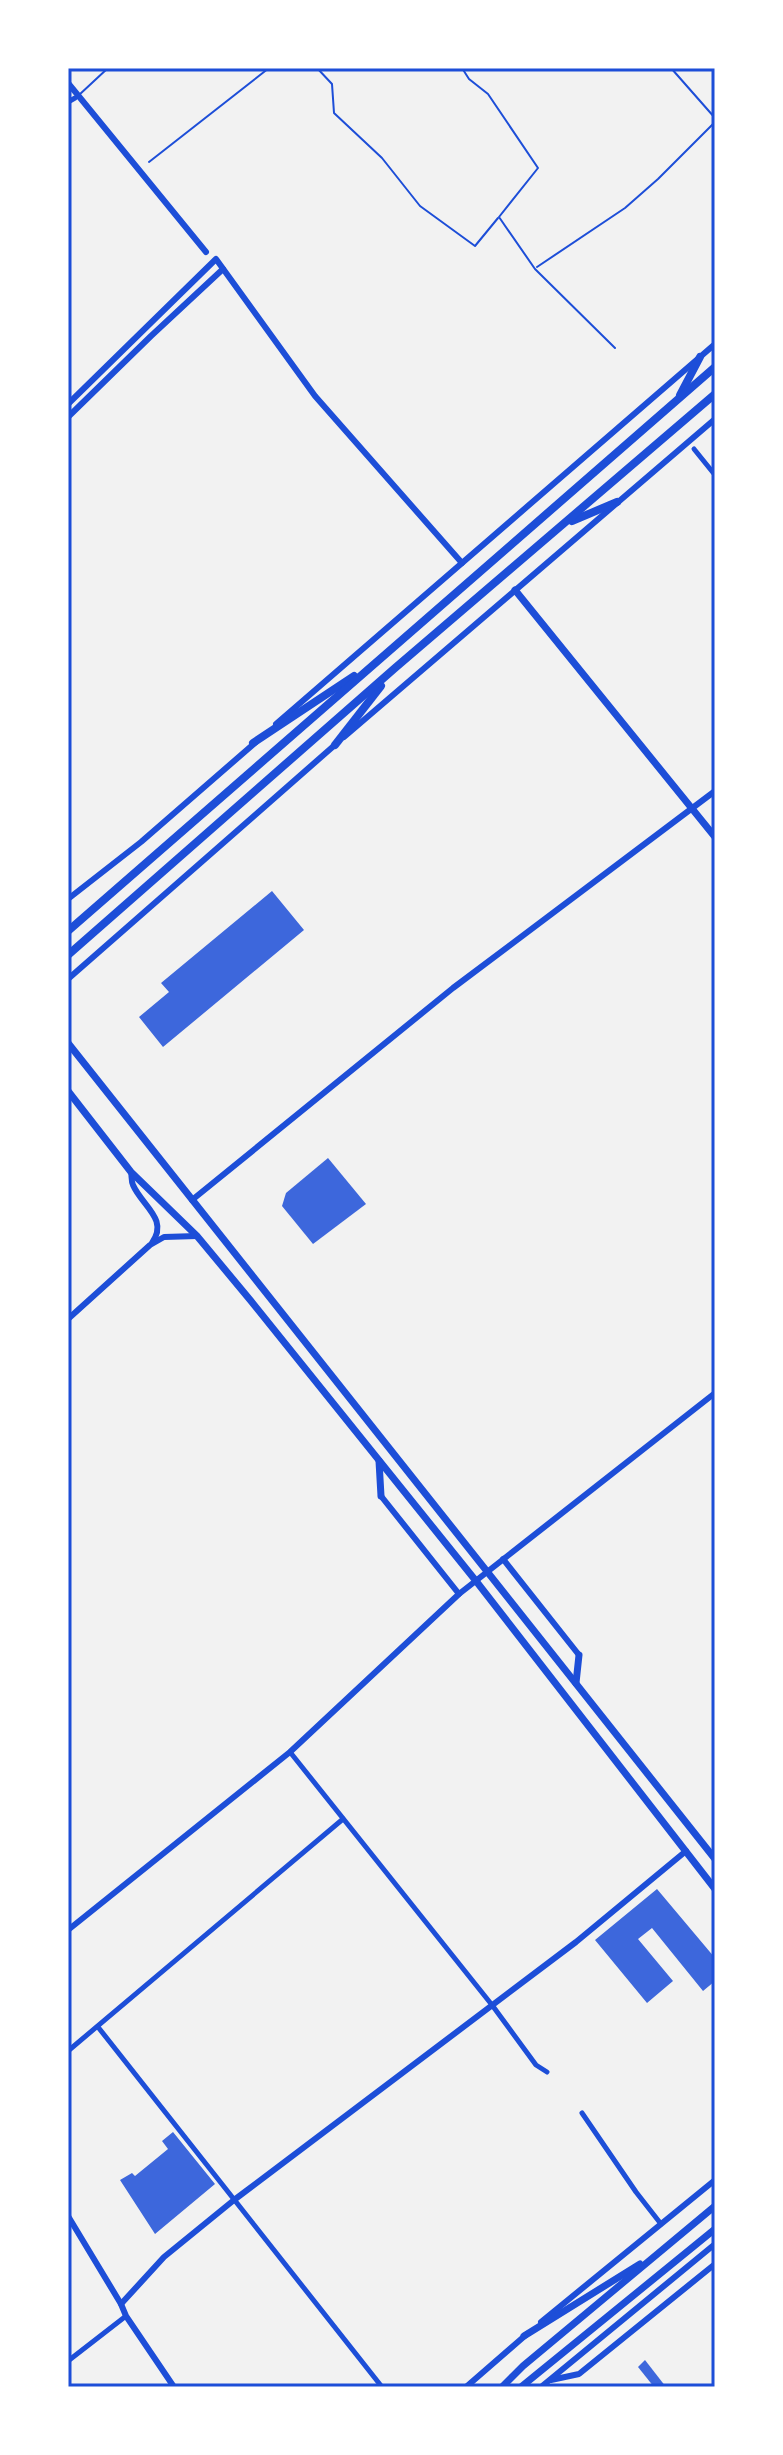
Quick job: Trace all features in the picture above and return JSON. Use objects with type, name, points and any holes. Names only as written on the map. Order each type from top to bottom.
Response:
[{"type":"highway","points":[[678,399],[700,357]]},
{"type":"highway","points":[[68,931],[715,367]]},
{"type":"highway","points":[[68,955],[395,668],[715,394]]},
{"type":"highway","points":[[564,524],[617,502]]},
{"type":"highway","points":[[253,743],[384,655]]},
{"type":"highway","points":[[335,745],[395,668]]},
{"type":"main road","points":[[515,590],[715,837]]},
{"type":"main road","points":[[68,1043],[715,1859]]},
{"type":"main road","points":[[68,1091],[131,1172],[197,1236],[379,1459],[715,1889]]},
{"type":"main road","points":[[379,1459],[381,1496]]},
{"type":"main road","points":[[576,1683],[579,1655]]},
{"type":"main road","points":[[502,2387],[523,2366],[715,2206]]},
{"type":"main road","points":[[521,2387],[715,2229]]},
{"type":"main road","points":[[524,2336],[666,2248]]},
{"type":"street","points":[[68,83],[206,252]]},
{"type":"street","points":[[68,102],[75,98]]},
{"type":"street","points":[[68,404],[216,259],[315,396],[462,563]]},
{"type":"street","points":[[68,417],[223,269]]},
{"type":"street","points":[[68,899],[141,842],[715,344]]},
{"type":"street","points":[[68,979],[715,419]]},
{"type":"street","points":[[694,449],[715,475]]},
{"type":"street","points":[[192,1200],[453,988],[715,791]]},
{"type":"street","points":[[68,1319],[158,1235],[159,1225],[133,1185],[131,1172]]},
{"type":"street","points":[[150,1245],[164,1237],[197,1236]]},
{"type":"street","points":[[68,1930],[290,1752],[459,1594],[715,1393]]},
{"type":"street","points":[[381,1496],[459,1594]]},
{"type":"street","points":[[503,1559],[579,1655]]},
{"type":"street","points":[[290,1752],[492,2005],[536,2065],[547,2072]]},
{"type":"street","points":[[68,2051],[343,1819]]},
{"type":"street","points":[[121,2304],[164,2257],[234,2200],[576,1942],[686,1851]]},
{"type":"street","points":[[98,2027],[382,2387]]},
{"type":"street","points":[[582,2113],[661,2224]]},
{"type":"street","points":[[466,2387],[715,2180]]},
{"type":"street","points":[[68,2216],[126,2316],[174,2387]]},
{"type":"street","points":[[541,2387],[715,2244]]},
{"type":"street","points":[[547,2381],[579,2374],[715,2264]]},
{"type":"street","points":[[68,2361],[126,2316]]},
{"type":"lane","points":[[75,98],[108,68]]},
{"type":"lane","points":[[149,162],[269,68]]},
{"type":"lane","points":[[317,68],[332,84],[334,113],[382,158],[420,206],[475,246],[538,168],[488,94],[469,79],[462,68]]},
{"type":"lane","points":[[535,269],[625,208],[715,120],[671,68]]},
{"type":"lane","points":[[499,217],[535,269],[615,348]]},
{"type":"building","points":[[272,891],[304,930],[163,1047],[139,1017],[169,992],[161,983]]},
{"type":"building","points":[[328,1158],[366,1204],[313,1244],[282,1206],[286,1193]]},
{"type":"building","points":[[657,1889],[715,1958],[715,1981],[703,1991],[652,1928],[638,1939],[673,1981],[647,2003],[595,1940]]},
{"type":"building","points":[[173,2132],[215,2184],[155,2234],[120,2180],[132,2173],[135,2176],[168,2149],[162,2141]]},
{"type":"building","points":[[645,2360],[666,2387],[654,2387],[638,2367]]}]
